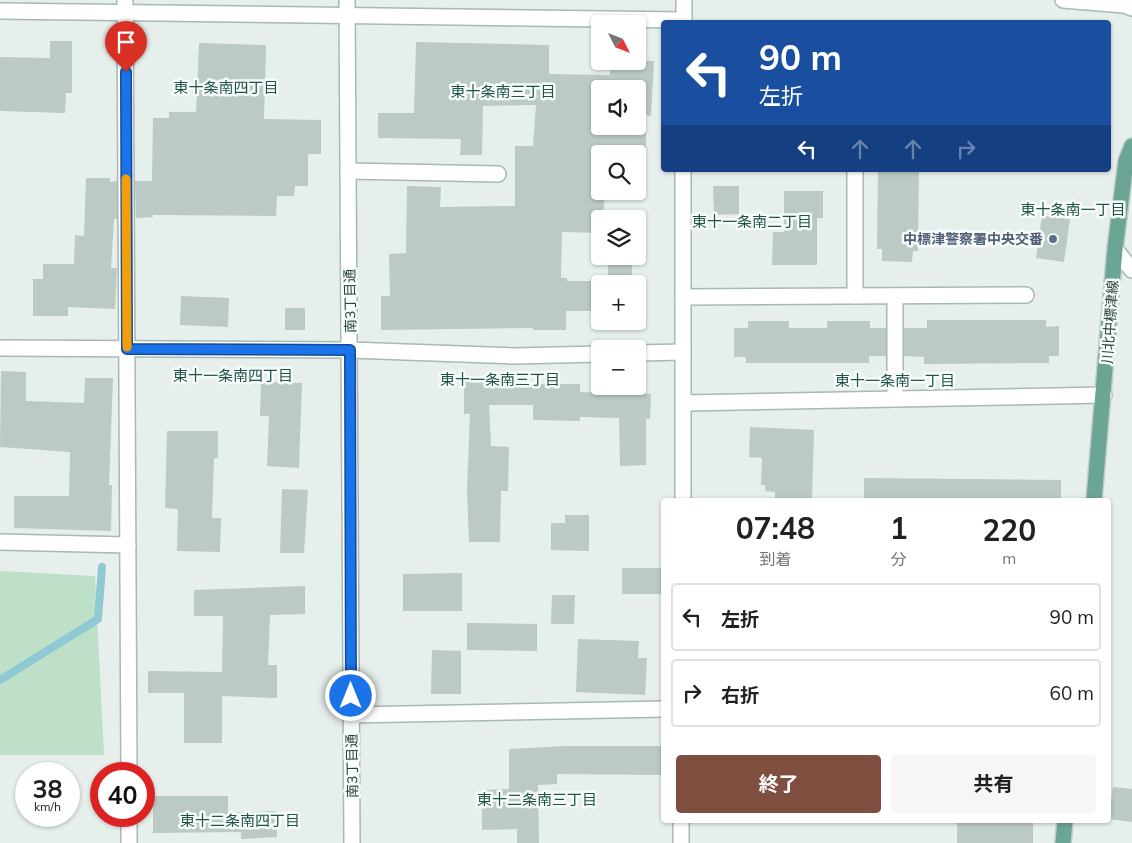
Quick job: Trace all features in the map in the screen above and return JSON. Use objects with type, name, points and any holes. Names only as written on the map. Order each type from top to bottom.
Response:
[{"type":"main road","name":"川北中標津線","points":[[1094,498],[1115,249],[1126,161],[1132,146]]},
{"type":"main road","points":[[1063,843],[1065,823]]},
{"type":"street","name":"南3丁目通","points":[[347,0],[352,843]]},
{"type":"street","points":[[684,0],[684,20]]},
{"type":"street","points":[[1063,0],[1124,5],[1132,8]]},
{"type":"street","points":[[125,6],[129,762]]},
{"type":"street","points":[[0,11],[125,6],[347,16],[661,22]]},
{"type":"street","points":[[348,171],[498,174]]},
{"type":"street","points":[[683,172],[683,498]]},
{"type":"street","points":[[855,172],[856,296]]},
{"type":"street","points":[[1115,249],[1132,270]]},
{"type":"street","points":[[683,297],[1026,295]]},
{"type":"street","points":[[895,296],[895,399]]},
{"type":"street","points":[[0,348],[350,350],[514,356],[591,354]]},
{"type":"street","points":[[646,353],[683,352]]},
{"type":"street","points":[[684,404],[1104,395]]},
{"type":"street","points":[[0,542],[128,545]]},
{"type":"street","points":[[351,715],[661,709]]},
{"type":"street","points":[[681,823],[681,843]]},
{"type":"street","points":[[129,827],[129,843]]},
{"type":"green space","points":[[0,571],[95,576],[104,755],[0,755]]},
{"type":"building","points":[[50,41],[72,41],[72,93],[66,93],[65,113],[0,111],[0,57],[50,58]]},
{"type":"building","points":[[416,42],[549,45],[549,74],[610,75],[610,70],[646,70],[646,61],[654,61],[651,116],[646,115],[646,80],[591,80],[591,135],[646,135],[646,145],[591,145],[591,200],[604,200],[604,210],[591,210],[591,233],[562,232],[561,278],[567,278],[567,281],[591,281],[591,311],[566,311],[566,330],[533,330],[533,328],[381,330],[381,296],[390,296],[389,254],[406,253],[407,186],[441,187],[440,207],[515,206],[515,146],[533,146],[536,105],[483,106],[482,155],[460,155],[461,139],[378,138],[378,113],[414,113]]},
{"type":"building","points":[[199,43],[266,45],[264,119],[321,120],[321,154],[308,154],[308,186],[295,186],[294,196],[277,196],[276,216],[153,215],[153,217],[136,218],[135,181],[152,181],[153,118],[169,118],[169,112],[196,112]]},
{"type":"building","points":[[878,172],[919,172],[918,251],[913,251],[912,262],[882,261],[882,249],[877,249]]},
{"type":"building","points":[[86,178],[110,178],[110,182],[117,181],[117,219],[114,219],[111,268],[117,268],[115,309],[68,307],[68,316],[33,316],[33,279],[43,279],[43,264],[74,264],[75,235],[84,236]]},
{"type":"building","points":[[713,186],[739,186],[739,214],[714,215]]},
{"type":"building","points":[[784,191],[823,191],[823,218],[817,218],[817,265],[772,265],[773,232],[784,232]]},
{"type":"building","name":"中標津警察署中央交番","points":[[1042,216],[1070,219],[1064,262],[1036,258]]},
{"type":"building","points":[[608,265],[632,265],[632,275],[608,275]]},
{"type":"building","points":[[181,296],[229,298],[228,327],[180,325]]},
{"type":"building","points":[[285,308],[305,308],[305,330],[285,330]]},
{"type":"building","points":[[927,320],[1046,320],[1046,327],[1059,326],[1059,356],[1049,356],[1049,363],[924,364],[924,357],[904,356],[904,328],[927,328]]},
{"type":"building","points":[[748,321],[789,321],[789,328],[827,328],[827,321],[870,321],[870,328],[886,328],[886,356],[869,356],[869,363],[746,363],[746,357],[734,357],[734,328],[748,328]]},
{"type":"building","points":[[1,371],[26,372],[26,401],[84,403],[85,378],[113,378],[109,485],[112,485],[111,531],[14,528],[14,496],[69,496],[70,452],[0,447]]},
{"type":"building","points":[[464,378],[505,378],[505,384],[580,384],[580,392],[591,392],[591,395],[651,394],[650,419],[646,419],[646,465],[620,466],[619,418],[580,417],[580,421],[533,420],[533,405],[489,405],[491,446],[509,447],[508,491],[501,491],[500,542],[469,542],[467,490],[470,414],[464,414]]},
{"type":"building","points":[[261,382],[302,383],[299,468],[267,466],[269,416],[260,416]]},
{"type":"building","points":[[750,427],[814,430],[812,498],[775,498],[775,492],[765,491],[765,485],[761,485],[762,458],[749,457]]},
{"type":"building","points":[[167,431],[218,431],[218,458],[214,458],[212,518],[221,518],[220,552],[177,551],[178,509],[165,508]]},
{"type":"building","points":[[864,478],[1061,480],[1061,498],[864,498]]},
{"type":"building","points":[[282,489],[308,490],[304,553],[280,553]]},
{"type":"building","points":[[565,515],[589,515],[589,551],[551,550],[551,523],[565,523]]},
{"type":"building","points":[[622,568],[661,568],[661,594],[622,594]]},
{"type":"building","points":[[462,573],[462,611],[403,611],[403,574]]},
{"type":"building","points":[[305,586],[305,614],[270,615],[268,665],[277,665],[277,698],[222,696],[222,743],[184,743],[184,693],[148,693],[148,671],[222,672],[223,616],[194,616],[194,590]]},
{"type":"building","points":[[552,595],[575,595],[574,624],[551,624]]},
{"type":"building","points":[[467,623],[537,624],[537,651],[467,650]]},
{"type":"building","points":[[578,639],[639,641],[638,658],[647,658],[645,695],[576,692]]},
{"type":"building","points":[[432,650],[461,651],[461,694],[431,694]]},
{"type":"building","points":[[564,746],[661,746],[661,775],[557,774],[557,784],[538,785],[539,843],[517,843],[517,829],[482,830],[482,790],[509,789],[509,749]]},
{"type":"building","points":[[1113,787],[1132,789],[1132,822],[1111,819]]},
{"type":"building","points":[[155,796],[228,796],[228,813],[276,811],[277,837],[241,839],[241,832],[153,833],[153,827],[155,827]]},
{"type":"building","points":[[957,823],[1033,823],[1033,843],[957,843]]},
{"type":"waterway","points":[[0,680],[98,619],[102,567]]},
{"type":"slow traffic","points":[[126,179],[127,347]]},
{"type":"place","name":"中標津警察署中央交番","points":[[1053,239]]},
{"type":"district","name":"東十条南四丁目","points":[[226,88]]},
{"type":"district","name":"東十条南三丁目","points":[[503,92]]},
{"type":"district","name":"東十条南一丁目","points":[[1073,210]]},
{"type":"district","name":"東十一条南二丁目","points":[[752,222]]},
{"type":"district","name":"東十一条南四丁目","points":[[233,376]]},
{"type":"district","name":"東十一条南三丁目","points":[[500,380]]},
{"type":"district","name":"東十一条南一丁目","points":[[895,381]]},
{"type":"district","name":"東十二条南三丁目","points":[[537,800]]},
{"type":"district","name":"東十二条南四丁目","points":[[240,821]]},
{"type":"route","points":[[126,72],[127,349],[350,350],[351,696]]}]
